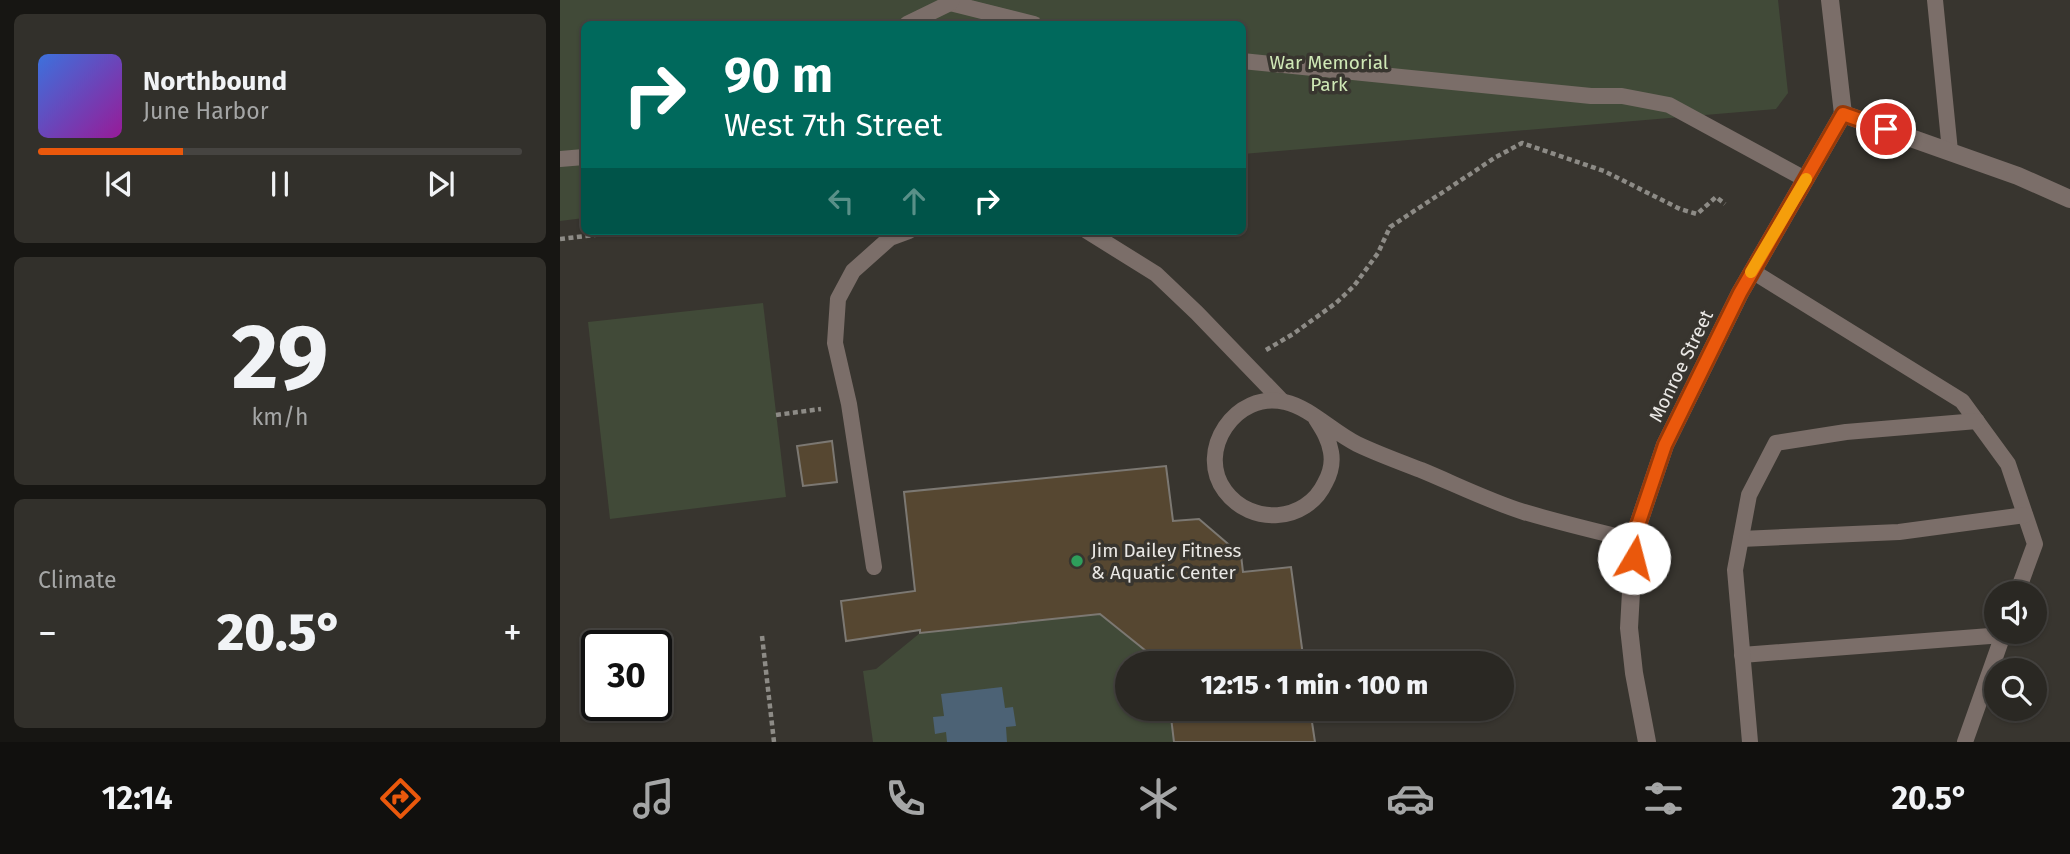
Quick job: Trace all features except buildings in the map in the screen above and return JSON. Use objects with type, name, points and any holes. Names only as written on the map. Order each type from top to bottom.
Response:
[{"type":"street","points":[[1830,0],[1843,114],[2018,176],[2070,199]]},
{"type":"street","name":"Monroe Street","points":[[1647,742],[1629,628],[1638,525],[1665,445],[1752,271],[1843,114]]},
{"type":"lane","points":[[1935,0],[1950,151]]},
{"type":"lane","points":[[913,21],[951,2],[1023,21]]},
{"type":"lane","points":[[1246,61],[1578,95],[1622,96],[1669,105],[1805,179]]},
{"type":"lane","points":[[560,159],[581,157]]},
{"type":"lane","points":[[874,567],[849,404],[835,343],[838,299],[852,271],[890,238],[898,235]]},
{"type":"lane","points":[[1093,235],[1156,274],[1282,401]]},
{"type":"lane","points":[[1752,271],[1962,401],[2008,464],[2035,544],[2021,581]]},
{"type":"lane","points":[[1316,419],[1327,435],[1332,454],[1330,473],[1322,491],[1308,505],[1290,514],[1271,517],[1253,513],[1236,503],[1224,489],[1216,472],[1215,453],[1220,435],[1230,419],[1246,407],[1264,401],[1282,401],[1301,407],[1356,444],[1522,511],[1636,541]]},
{"type":"lane","points":[[1750,742],[1735,570],[1749,495],[1776,443],[1846,432],[1976,421]]},
{"type":"lane","points":[[1741,539],[1899,532],[2025,515]]},
{"type":"lane","points":[[1742,655],[1984,635]]},
{"type":"lane","points":[[1965,742],[1999,644]]},
{"type":"path","points":[[1262,352],[1304,327],[1336,303],[1354,285],[1378,253],[1390,227],[1496,157],[1522,143],[1604,171],[1680,209],[1697,214],[1716,197],[1725,204]]},
{"type":"path","points":[[560,239],[594,235]]},
{"type":"path","points":[[776,415],[821,409]]},
{"type":"path","points":[[762,636],[774,742]]},
{"type":"green space","name":"War Memorial Park","points":[[560,0],[1778,0],[1788,93],[1776,109],[1246,154],[1246,21],[581,21],[581,218],[560,221]]},
{"type":"green space","points":[[763,303],[786,497],[610,519],[588,322]]},
{"type":"green space","points":[[1112,613],[1115,626],[1145,651],[1115,651],[1115,721],[1171,721],[1174,742],[873,742],[863,671],[876,669],[920,633]]},
{"type":"water","points":[[1002,687],[1005,708],[1013,707],[1016,726],[1006,727],[1007,742],[947,742],[946,732],[935,734],[933,717],[944,716],[941,694]]},
{"type":"slow traffic","points":[[1751,272],[1806,179]]},
{"type":"place","name":"Jim Dailey Fitness & Aquatic Center","points":[[1077,561]]},
{"type":"route","points":[[1634,558],[1638,525],[1665,445],[1740,293],[1843,114],[1886,129]]}]
